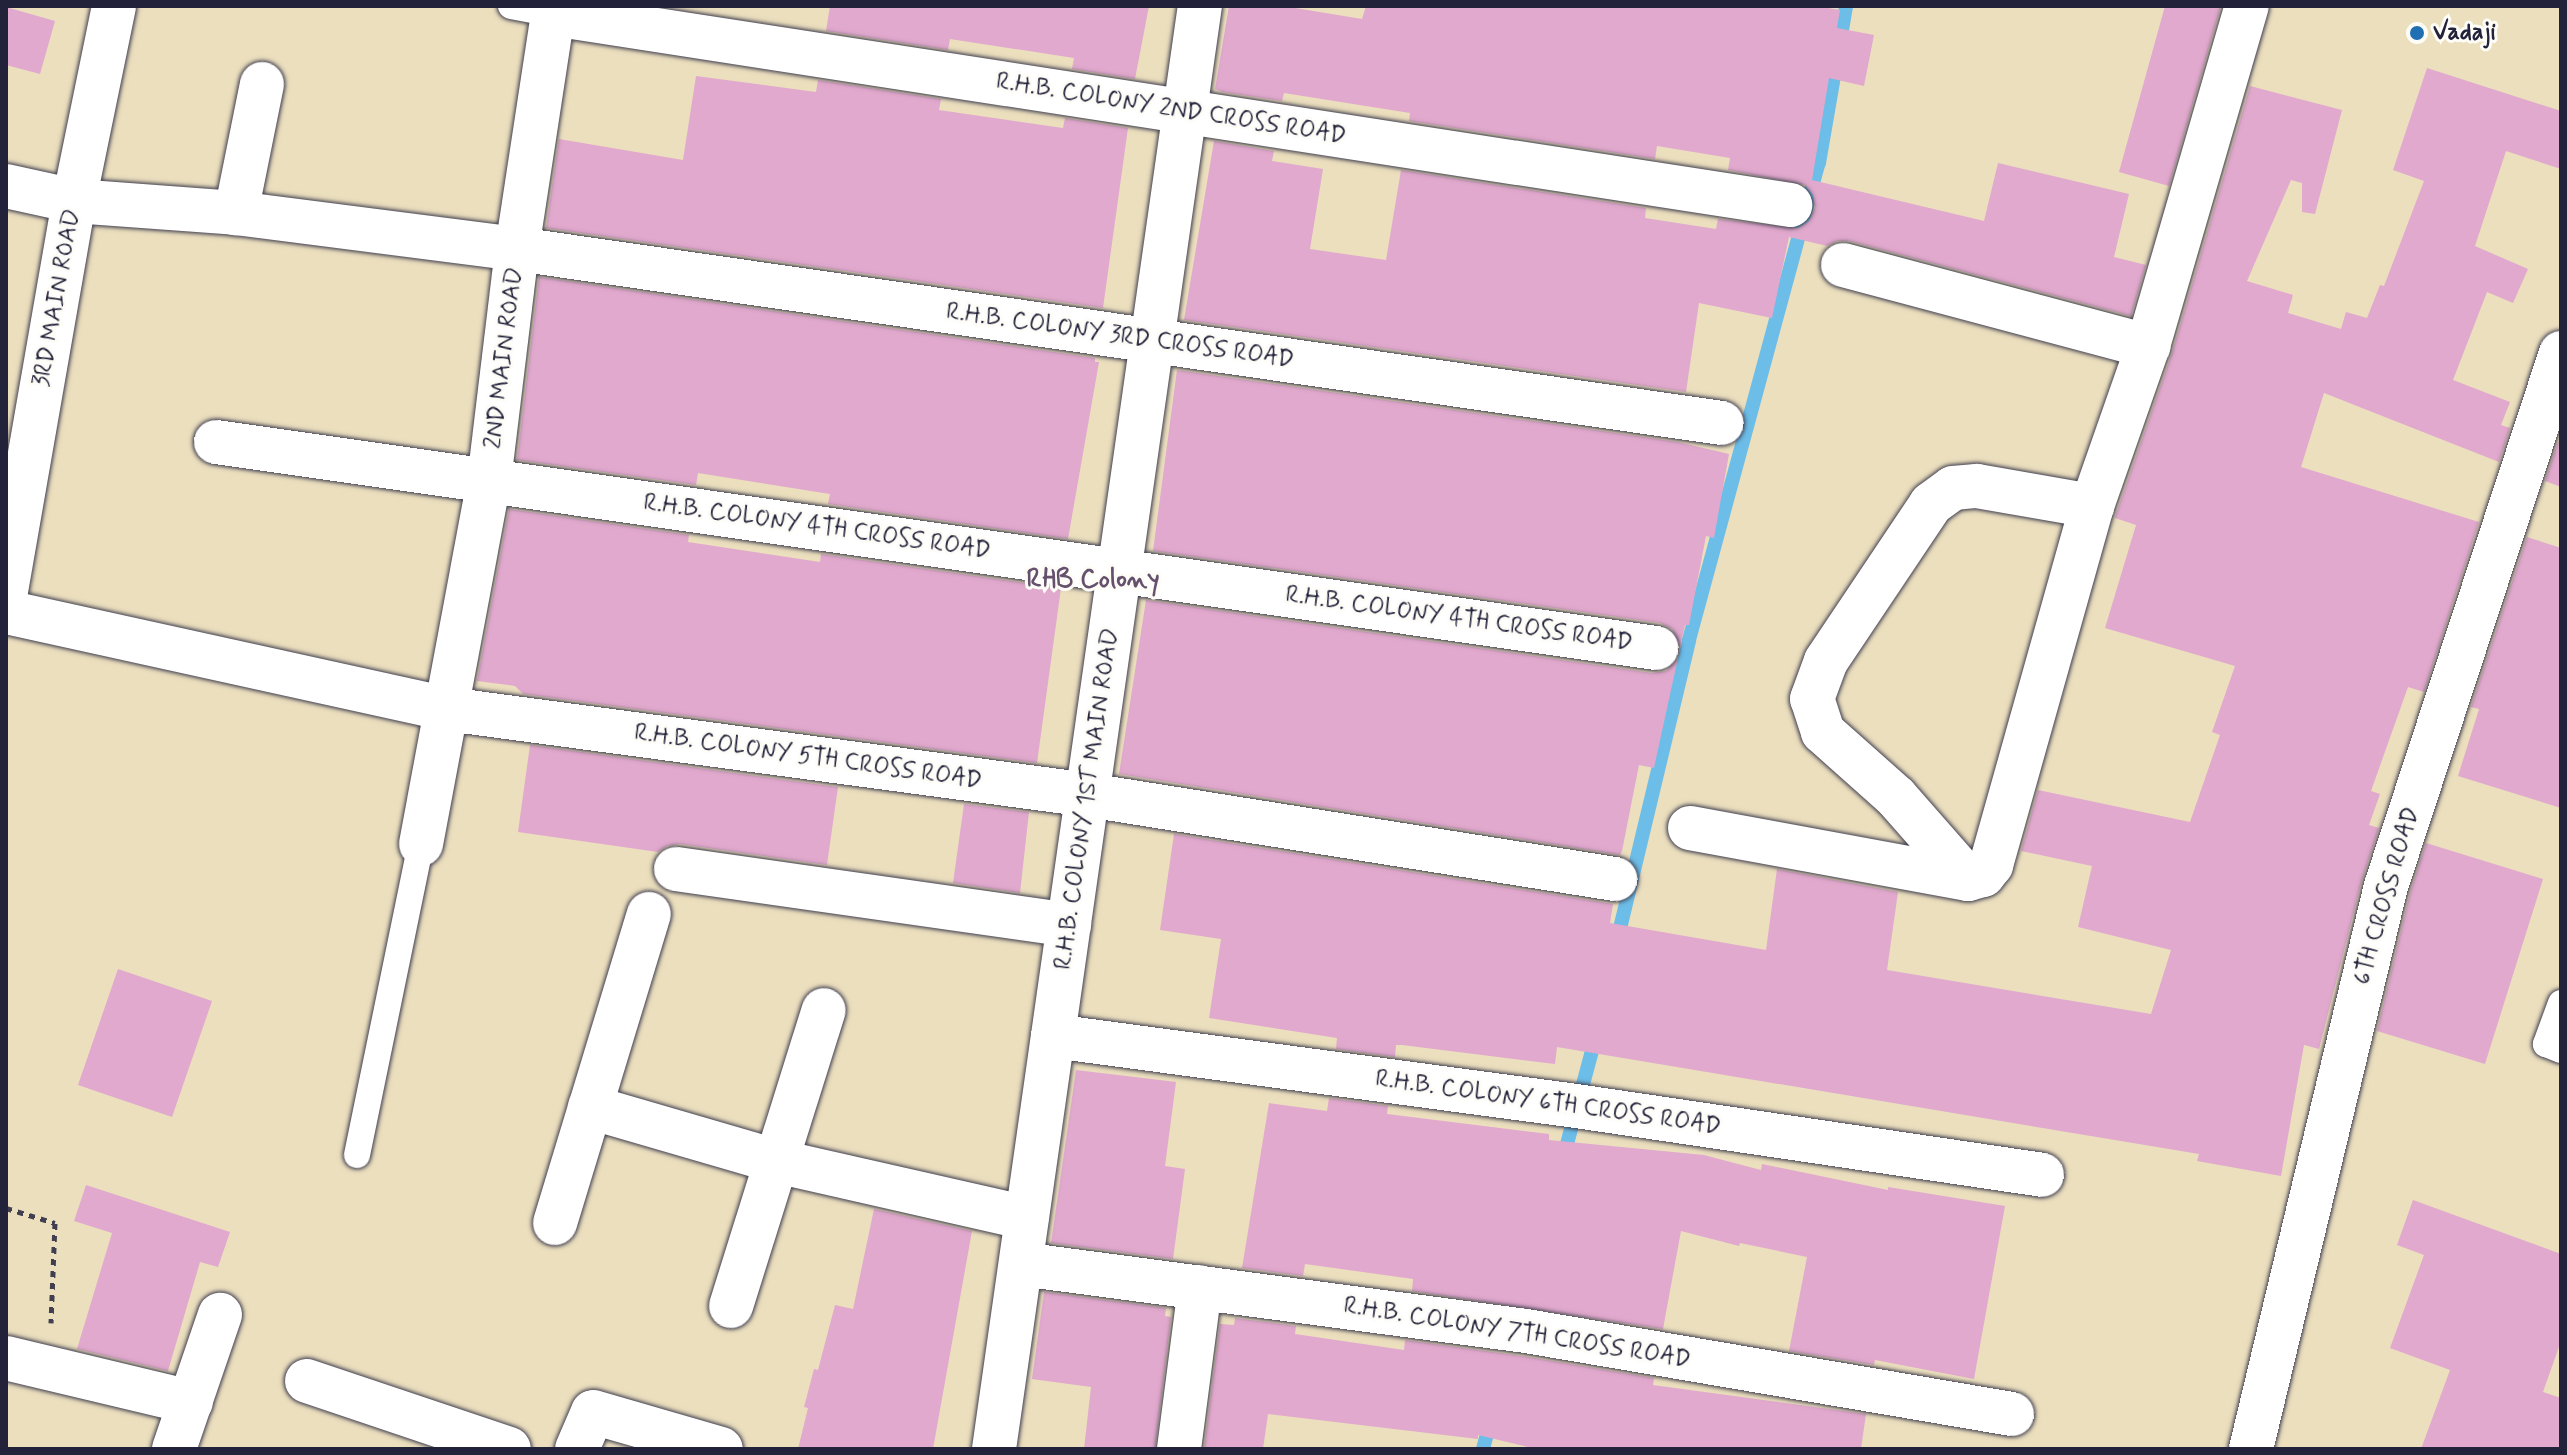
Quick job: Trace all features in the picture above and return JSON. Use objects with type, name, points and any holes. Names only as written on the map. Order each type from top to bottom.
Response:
[{"type":"street","name":"3RD MAIN ROAD","points":[[6,591],[74,201],[114,6]]},
{"type":"street","name":"R.H.B. COLONY 1ST MAIN ROAD","points":[[994,1449],[1200,6]]},
{"type":"street","points":[[1690,828],[1968,879],[1983,875],[1991,865],[2092,506],[2148,346],[2247,6]]},
{"type":"street","name":"R.H.B. COLONY 2ND CROSS ROAD","points":[[539,9],[1790,205]]},
{"type":"street","name":"2ND MAIN ROAD","points":[[421,844],[489,481],[517,249],[539,9]]},
{"type":"street","points":[[236,213],[262,84]]},
{"type":"street","name":"R.H.B. COLONY 3RD CROSS ROAD","points":[[6,186],[74,201],[236,213],[517,249],[1722,423]]},
{"type":"street","points":[[1843,265],[2148,346]]},
{"type":"street","name":"6TH CROSS ROAD","points":[[2251,1449],[2386,886],[2561,353]]},
{"type":"street","name":"R.H.B. COLONY 4TH CROSS ROAD","points":[[216,442],[1656,648]]},
{"type":"street","points":[[1968,879],[1896,797],[1823,732],[1812,699],[1826,661],[1861,608],[1931,504],[1953,488],[1977,486],[2092,506]]},
{"type":"street","name":"R.H.B. COLONY 5TH CROSS ROAD","points":[[6,612],[447,709],[1088,795],[1615,879]]},
{"type":"street","points":[[676,869],[1069,925]]},
{"type":"street","points":[[555,1223],[649,914]]},
{"type":"street","points":[[731,1306],[824,1010]]},
{"type":"street","name":"R.H.B. COLONY 6TH CROSS ROAD","points":[[1053,1036],[1576,1106],[2042,1175]]},
{"type":"street","points":[[590,1107],[776,1161],[1027,1218]]},
{"type":"street","name":"R.H.B. COLONY 7TH CROSS ROAD","points":[[1021,1264],[1526,1331],[2012,1414]]},
{"type":"street","points":[[1179,1449],[1200,1287]]},
{"type":"street","points":[[174,1449],[220,1315]]},
{"type":"street","points":[[6,1358],[191,1402]]},
{"type":"street","points":[[307,1381],[509,1449]]},
{"type":"street","points":[[577,1449],[593,1412],[721,1449]]},
{"type":"lane","points":[[357,1155],[421,844]]},
{"type":"lane","points":[[2561,1003],[2546,1044],[2561,1050]]},
{"type":"path","points":[[6,1208],[55,1223],[49,1368]]},
{"type":"building","points":[[830,6],[1149,6],[1135,79],[1072,69],[1074,58],[950,39],[948,50],[826,31]]},
{"type":"building","points":[[1229,6],[1283,6],[1362,19],[1366,6],[1816,6],[1840,10],[1837,28],[1874,35],[1864,86],[1829,78],[1812,180],[1984,221],[1998,163],[2129,194],[2114,257],[2146,265],[2131,316],[1849,241],[1837,241],[1827,246],[1789,237],[1772,318],[1699,303],[1686,392],[1184,320],[1214,141],[1274,151],[1272,161],[1323,169],[1310,249],[1386,260],[1401,170],[1646,208],[1645,218],[1716,229],[1718,219],[1798,228],[1809,221],[1815,208],[1813,195],[1805,185],[1728,170],[1730,158],[1657,146],[1655,159],[1409,121],[1410,113],[1284,93],[1282,101],[1222,92],[1215,89]]},
{"type":"building","points":[[2165,6],[2221,6],[2169,186],[2119,172]]},
{"type":"building","points":[[6,7],[55,21],[40,74],[6,65]]},
{"type":"building","points":[[2427,68],[2561,111],[2561,169],[2506,151],[2475,246],[2528,269],[2513,303],[2487,292],[2453,380],[2510,402],[2501,425],[2510,428],[2499,462],[2324,393],[2301,467],[2479,522],[2424,692],[2408,687],[2371,791],[2380,794],[2369,825],[2379,828],[2362,880],[2319,1049],[2304,1045],[2281,1176],[2197,1161],[2199,1154],[1557,1047],[1555,1064],[1402,1045],[1396,1045],[1395,1057],[1336,1049],[1337,1038],[1209,1018],[1221,939],[1160,930],[1174,834],[1613,904],[1610,923],[1766,950],[1777,869],[1898,892],[1887,970],[2151,1014],[2171,950],[2078,927],[2092,866],[2021,851],[2038,790],[2190,822],[2220,735],[2212,732],[2235,666],[2105,628],[2136,525],[2115,518],[2116,514],[2172,353],[2250,86],[2342,110],[2315,214],[2302,212],[2302,183],[2291,180],[2247,281],[2293,295],[2288,313],[2341,329],[2346,312],[2367,318],[2380,285],[2384,286],[2424,181],[2393,170]]},
{"type":"building","points":[[696,76],[816,92],[818,80],[941,99],[939,110],[1063,128],[1065,118],[1128,128],[1103,308],[546,228],[559,139],[683,160]]},
{"type":"building","points":[[539,277],[1095,358],[1095,362],[1099,362],[1068,539],[828,504],[830,494],[698,473],[696,485],[517,460]]},
{"type":"building","points":[[1177,370],[1678,442],[1729,454],[1714,538],[1706,536],[1689,625],[1685,625],[1680,648],[1672,629],[1660,623],[1153,551]]},
{"type":"building","points":[[2558,442],[2561,443],[2561,487],[2545,481]]},
{"type":"building","points":[[509,509],[689,535],[688,542],[820,562],[821,554],[1061,588],[1037,763],[523,694],[515,686],[477,681]]},
{"type":"building","points":[[2527,537],[2561,548],[2561,808],[2458,776],[2479,709],[2471,707]]},
{"type":"building","points":[[1146,600],[1652,673],[1666,671],[1678,658],[1654,768],[1639,765],[1620,855],[1119,774]]},
{"type":"building","points":[[530,745],[838,787],[827,865],[680,844],[667,846],[658,852],[518,832]]},
{"type":"building","points":[[964,804],[1029,812],[1020,893],[953,883]]},
{"type":"building","points":[[2426,843],[2543,879],[2485,1064],[2377,1031],[2410,893]]},
{"type":"building","points":[[118,969],[212,1001],[172,1117],[78,1085]]},
{"type":"building","points":[[1076,1070],[1176,1082],[1165,1166],[1185,1169],[1173,1259],[1051,1243]]},
{"type":"building","points":[[1329,1098],[1388,1106],[1387,1114],[1549,1134],[1549,1140],[1704,1155],[1761,1170],[1762,1164],[1888,1190],[1888,1187],[2005,1206],[1974,1379],[1875,1360],[1874,1365],[1789,1351],[1807,1257],[1740,1243],[1739,1246],[1681,1231],[1663,1329],[1412,1291],[1413,1279],[1305,1264],[1303,1276],[1242,1268],[1269,1103],[1327,1111]]},
{"type":"building","points":[[86,1185],[230,1232],[218,1267],[200,1262],[168,1371],[77,1349],[112,1233],[74,1221]]},
{"type":"building","points":[[2413,1200],[2561,1254],[2561,1341],[2543,1392],[2561,1398],[2561,1449],[2421,1449],[2450,1370],[2390,1348],[2424,1255],[2397,1245]]},
{"type":"building","points":[[874,1209],[972,1231],[933,1449],[798,1449],[808,1408],[804,1407],[814,1369],[818,1370],[835,1305],[853,1309]]},
{"type":"building","points":[[1044,1292],[1166,1308],[1165,1316],[1171,1317],[1155,1449],[1084,1449],[1091,1387],[1032,1379]]},
{"type":"building","points":[[1235,1318],[1296,1326],[1295,1334],[1404,1350],[1405,1340],[1522,1356],[1654,1378],[1653,1385],[1866,1414],[1861,1449],[1536,1449],[1478,1435],[1478,1439],[1268,1414],[1263,1449],[1204,1449],[1220,1324],[1234,1325]]},
{"type":"waterway","points":[[1617,941],[1689,640],[1819,163],[1846,6]]},
{"type":"waterway","points":[[1563,1159],[1596,1036]]},
{"type":"waterway","points":[[1483,1449],[1490,1422]]},
{"type":"place","name":"Vadaji","points":[[2417,33]]},
{"type":"district","name":"RHB Colony","points":[[1093,581]]}]
